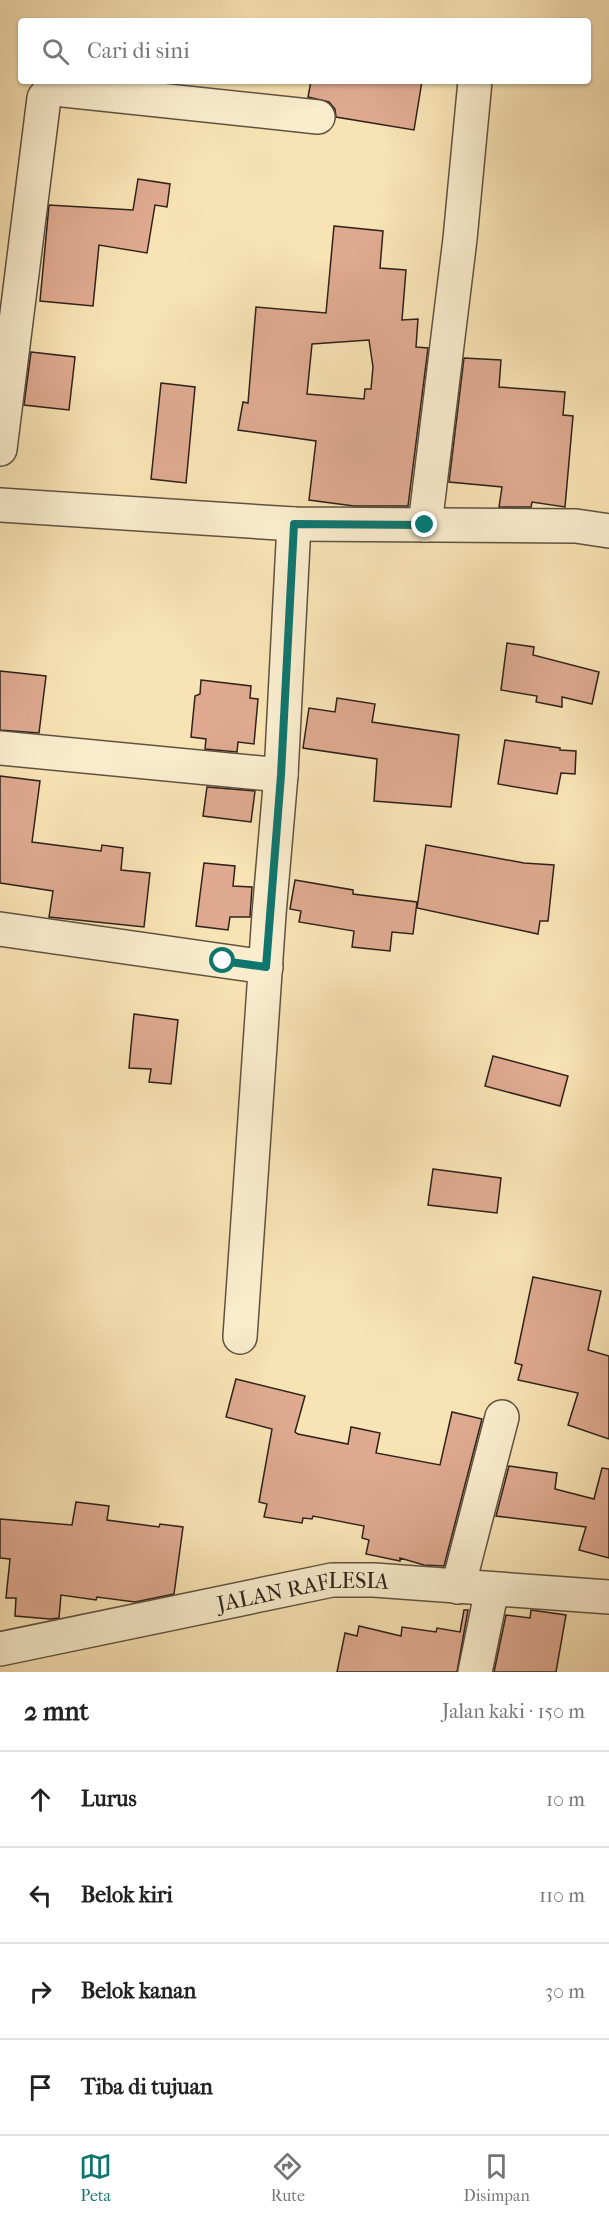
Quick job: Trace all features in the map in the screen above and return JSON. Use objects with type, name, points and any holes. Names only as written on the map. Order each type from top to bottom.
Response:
[{"type":"street","points":[[425,525],[460,239],[475,84]]},
{"type":"street","points":[[0,449],[44,98],[48,92],[55,89],[318,117]]},
{"type":"street","points":[[0,505],[294,524],[576,526],[609,531]]},
{"type":"street","points":[[240,1337],[281,775],[294,524]]},
{"type":"street","points":[[0,748],[281,775]]},
{"type":"street","points":[[0,930],[266,967]]},
{"type":"street","points":[[458,1587],[502,1417]]},
{"type":"street","name":"JALAN RAFLESIA","points":[[0,1649],[332,1580],[374,1580],[609,1598]]},
{"type":"street","points":[[475,1672],[492,1589]]},
{"type":"building","points":[[310,84],[422,84],[414,130],[336,117],[335,109],[329,102],[308,97]]},
{"type":"building","points":[[138,179],[170,184],[167,207],[155,205],[147,253],[99,245],[93,306],[40,301],[49,205],[133,210]]},
{"type":"building","points":[[334,226],[383,231],[380,268],[406,270],[402,320],[418,319],[416,347],[428,348],[408,506],[354,506],[309,500],[316,441],[238,430],[243,402],[248,403],[256,307],[326,313]],"holes":[[[369,340],[373,367],[371,389],[365,389],[364,399],[307,394],[312,344]]]},
{"type":"building","points":[[31,352],[75,357],[69,410],[24,405]]},
{"type":"building","points":[[464,358],[501,360],[499,387],[565,392],[563,415],[573,416],[565,507],[532,502],[531,507],[499,507],[502,487],[449,482]]},
{"type":"building","points":[[161,383],[195,387],[186,483],[151,479]]},
{"type":"building","points":[[507,643],[534,647],[533,655],[599,672],[592,704],[562,697],[562,707],[536,702],[537,696],[501,690]]},
{"type":"building","points":[[0,671],[46,676],[39,733],[0,730]]},
{"type":"building","points":[[201,680],[251,686],[250,698],[258,699],[254,744],[238,742],[237,752],[205,749],[206,739],[191,737],[195,696],[200,694]]},
{"type":"building","points":[[337,698],[375,704],[372,722],[459,735],[451,807],[374,801],[377,759],[303,748],[309,708],[335,712]]},
{"type":"building","points":[[505,740],[576,751],[575,774],[561,773],[557,794],[498,784]]},
{"type":"building","points":[[0,776],[40,781],[32,842],[101,851],[102,845],[123,848],[121,870],[150,873],[144,927],[49,917],[53,891],[0,883]]},
{"type":"building","points":[[207,787],[255,791],[251,822],[203,816]]},
{"type":"building","points":[[426,845],[524,863],[554,865],[548,921],[540,921],[538,934],[417,908]]},
{"type":"building","points":[[204,863],[235,866],[233,886],[252,887],[250,917],[230,917],[228,930],[196,926]]},
{"type":"building","points":[[295,880],[353,890],[353,894],[417,902],[413,934],[392,932],[390,951],[352,947],[354,931],[299,922],[301,911],[290,909]]},
{"type":"building","points":[[134,1014],[178,1020],[171,1084],[149,1082],[151,1069],[129,1068]]},
{"type":"building","points":[[493,1056],[568,1076],[560,1106],[485,1086]]},
{"type":"building","points":[[433,1169],[501,1178],[497,1213],[428,1205]]},
{"type":"building","points":[[533,1277],[601,1291],[588,1350],[609,1356],[609,1439],[568,1425],[578,1393],[518,1380],[522,1365],[515,1363]]},
{"type":"building","points":[[236,1379],[305,1396],[295,1432],[298,1434],[348,1444],[351,1427],[380,1433],[376,1453],[440,1465],[452,1412],[482,1419],[444,1566],[424,1565],[400,1558],[400,1561],[366,1554],[369,1540],[362,1538],[364,1526],[313,1516],[312,1519],[303,1518],[302,1523],[264,1517],[267,1504],[259,1502],[272,1429],[226,1417]]},
{"type":"building","points":[[509,1466],[557,1473],[555,1489],[594,1499],[602,1468],[609,1469],[609,1558],[579,1550],[586,1527],[496,1516]]},
{"type":"building","points":[[76,1502],[109,1506],[107,1520],[159,1527],[160,1524],[183,1527],[174,1594],[135,1602],[61,1595],[59,1618],[15,1616],[16,1598],[6,1598],[10,1559],[0,1558],[0,1519],[72,1525]]},
{"type":"building","points":[[464,1610],[468,1610],[457,1672],[337,1672],[345,1633],[357,1636],[359,1626],[401,1636],[402,1627],[436,1632],[437,1628],[460,1632]]},
{"type":"building","points":[[531,1610],[566,1615],[556,1672],[494,1672],[506,1615],[530,1618]]},
{"type":"route","points":[[223,961],[266,967],[281,775],[294,524],[425,525]]}]
